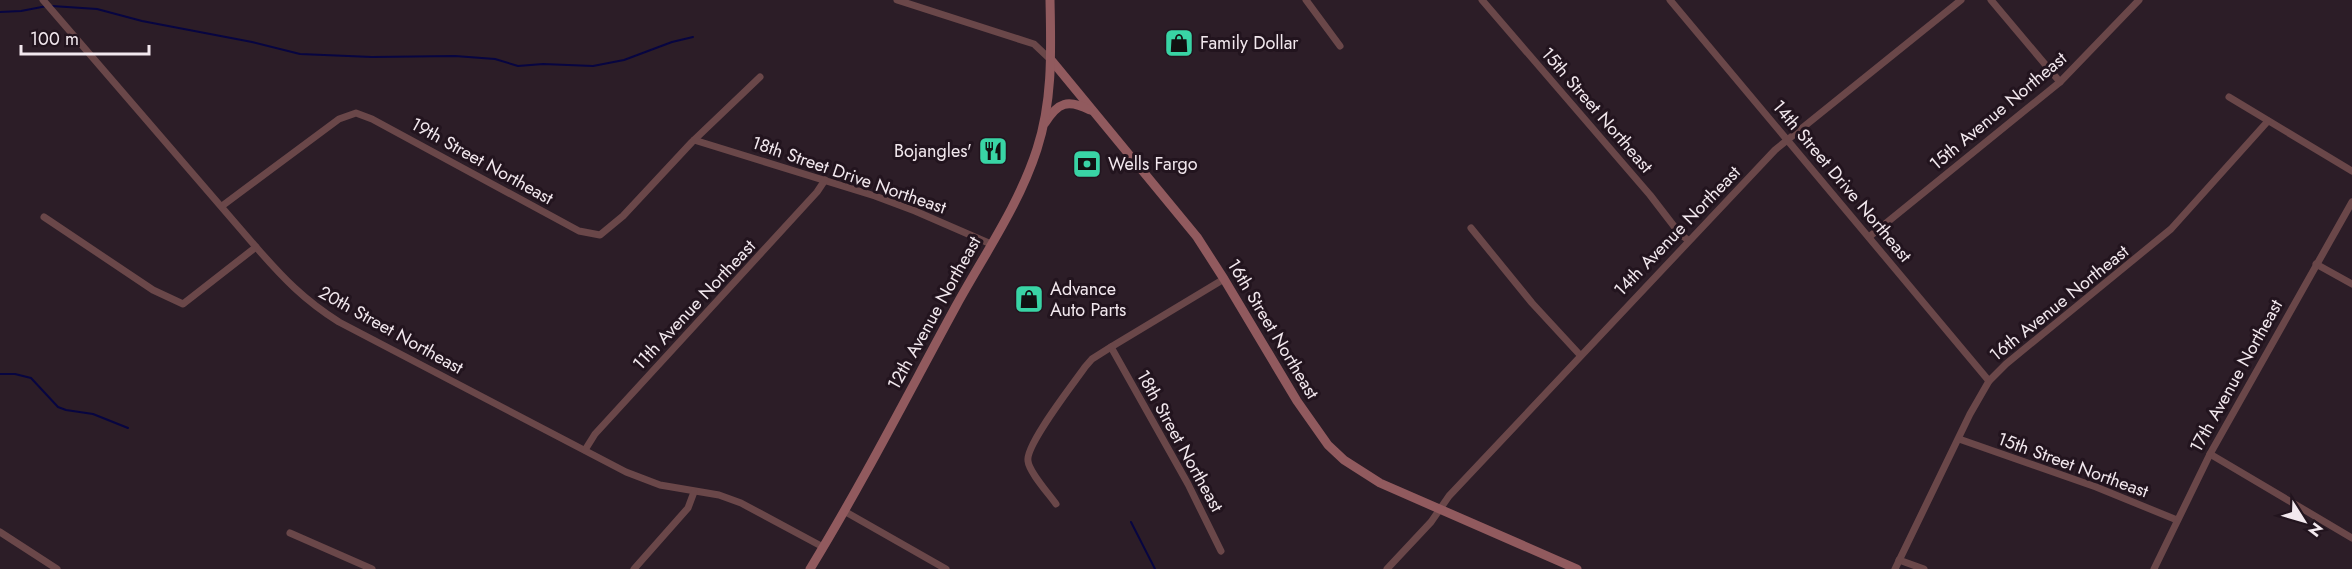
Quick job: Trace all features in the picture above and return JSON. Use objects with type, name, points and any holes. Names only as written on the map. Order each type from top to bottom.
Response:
[{"type":"main road","points":[[1050,0],[1052,61]]},
{"type":"main road","name":"16th Street Northeast","points":[[1052,61],[1176,210],[1224,279],[1297,401],[1328,445],[1367,476],[1439,510],[1578,569]]},
{"type":"main road","name":"12th Avenue Northeast","points":[[810,569],[1027,176],[1043,128],[1052,61]]},
{"type":"main road","points":[[1043,128],[1057,108],[1066,103],[1076,103],[1092,111]]},
{"type":"street","name":"20th Street Northeast","points":[[44,0],[256,247],[307,301],[339,322],[649,482],[671,488],[719,495],[741,503],[823,547]]},
{"type":"street","points":[[897,0],[1034,44],[1052,61]]},
{"type":"street","points":[[1305,0],[1340,46]]},
{"type":"street","name":"15th Street Northeast","points":[[1482,0],[1650,195],[1680,234],[1688,240]]},
{"type":"street","name":"14th Street Drive Northeast","points":[[1670,0],[1989,381]]},
{"type":"street","name":"14th Avenue Northeast","points":[[1387,569],[1414,542],[1449,496],[1580,355],[1688,240],[1788,140],[1961,0]]},
{"type":"street","points":[[1991,0],[2060,82]]},
{"type":"street","name":"15th Avenue Northeast","points":[[1869,237],[2060,82],[2139,0]]},
{"type":"street","points":[[694,140],[760,77]]},
{"type":"street","points":[[2229,98],[2352,171]]},
{"type":"street","name":"19th Street Northeast","points":[[222,206],[339,119],[354,114],[372,119],[579,231],[596,236],[605,233],[623,216],[694,140]]},
{"type":"street","name":"16th Avenue Northeast","points":[[1895,569],[1970,414],[1989,381],[2006,364],[2171,228],[2268,121]]},
{"type":"street","name":"18th Street Drive Northeast","points":[[694,140],[915,210],[991,244]]},
{"type":"street","name":"11th Avenue Northeast","points":[[585,450],[595,434],[817,192],[825,180]]},
{"type":"street","name":"17th Avenue Northeast","points":[[2154,569],[2210,454],[2352,202]]},
{"type":"street","points":[[44,217],[153,290],[183,304],[256,247]]},
{"type":"street","points":[[1471,228],[1532,303],[1580,355]]},
{"type":"street","points":[[2316,264],[2352,284]]},
{"type":"street","points":[[1056,504],[1028,464],[1030,449],[1085,366],[1111,347],[1224,279]]},
{"type":"street","name":"18th Street Northeast","points":[[1111,347],[1188,484],[1221,551]]},
{"type":"street","name":"15th Street Northeast","points":[[1959,439],[2096,487],[2177,520]]},
{"type":"street","points":[[2210,454],[2352,538]]},
{"type":"street","points":[[634,569],[688,508],[694,492]]},
{"type":"street","points":[[844,511],[946,569]]},
{"type":"street","points":[[0,532],[57,569]]},
{"type":"street","points":[[290,533],[372,569]]},
{"type":"street","points":[[1899,560],[1924,569]]},
{"type":"waterway","points":[[0,12],[47,6]]},
{"type":"waterway","points":[[52,6],[97,9],[142,21],[252,42],[300,54],[372,57],[455,56],[495,59],[518,66],[543,64],[593,66],[624,60],[672,42],[693,37]]},
{"type":"waterway","points":[[0,374],[15,374],[31,378],[58,407],[93,414],[128,428]]},
{"type":"waterway","points":[[1131,522],[1155,569]]},
{"type":"place","name":"Family Dollar","points":[[1179,43]]},
{"type":"place","name":"Bojangles'","points":[[993,151]]},
{"type":"place","name":"Wells Fargo","points":[[1087,164]]},
{"type":"place","name":"Advance Auto Parts","points":[[1029,299]]}]
